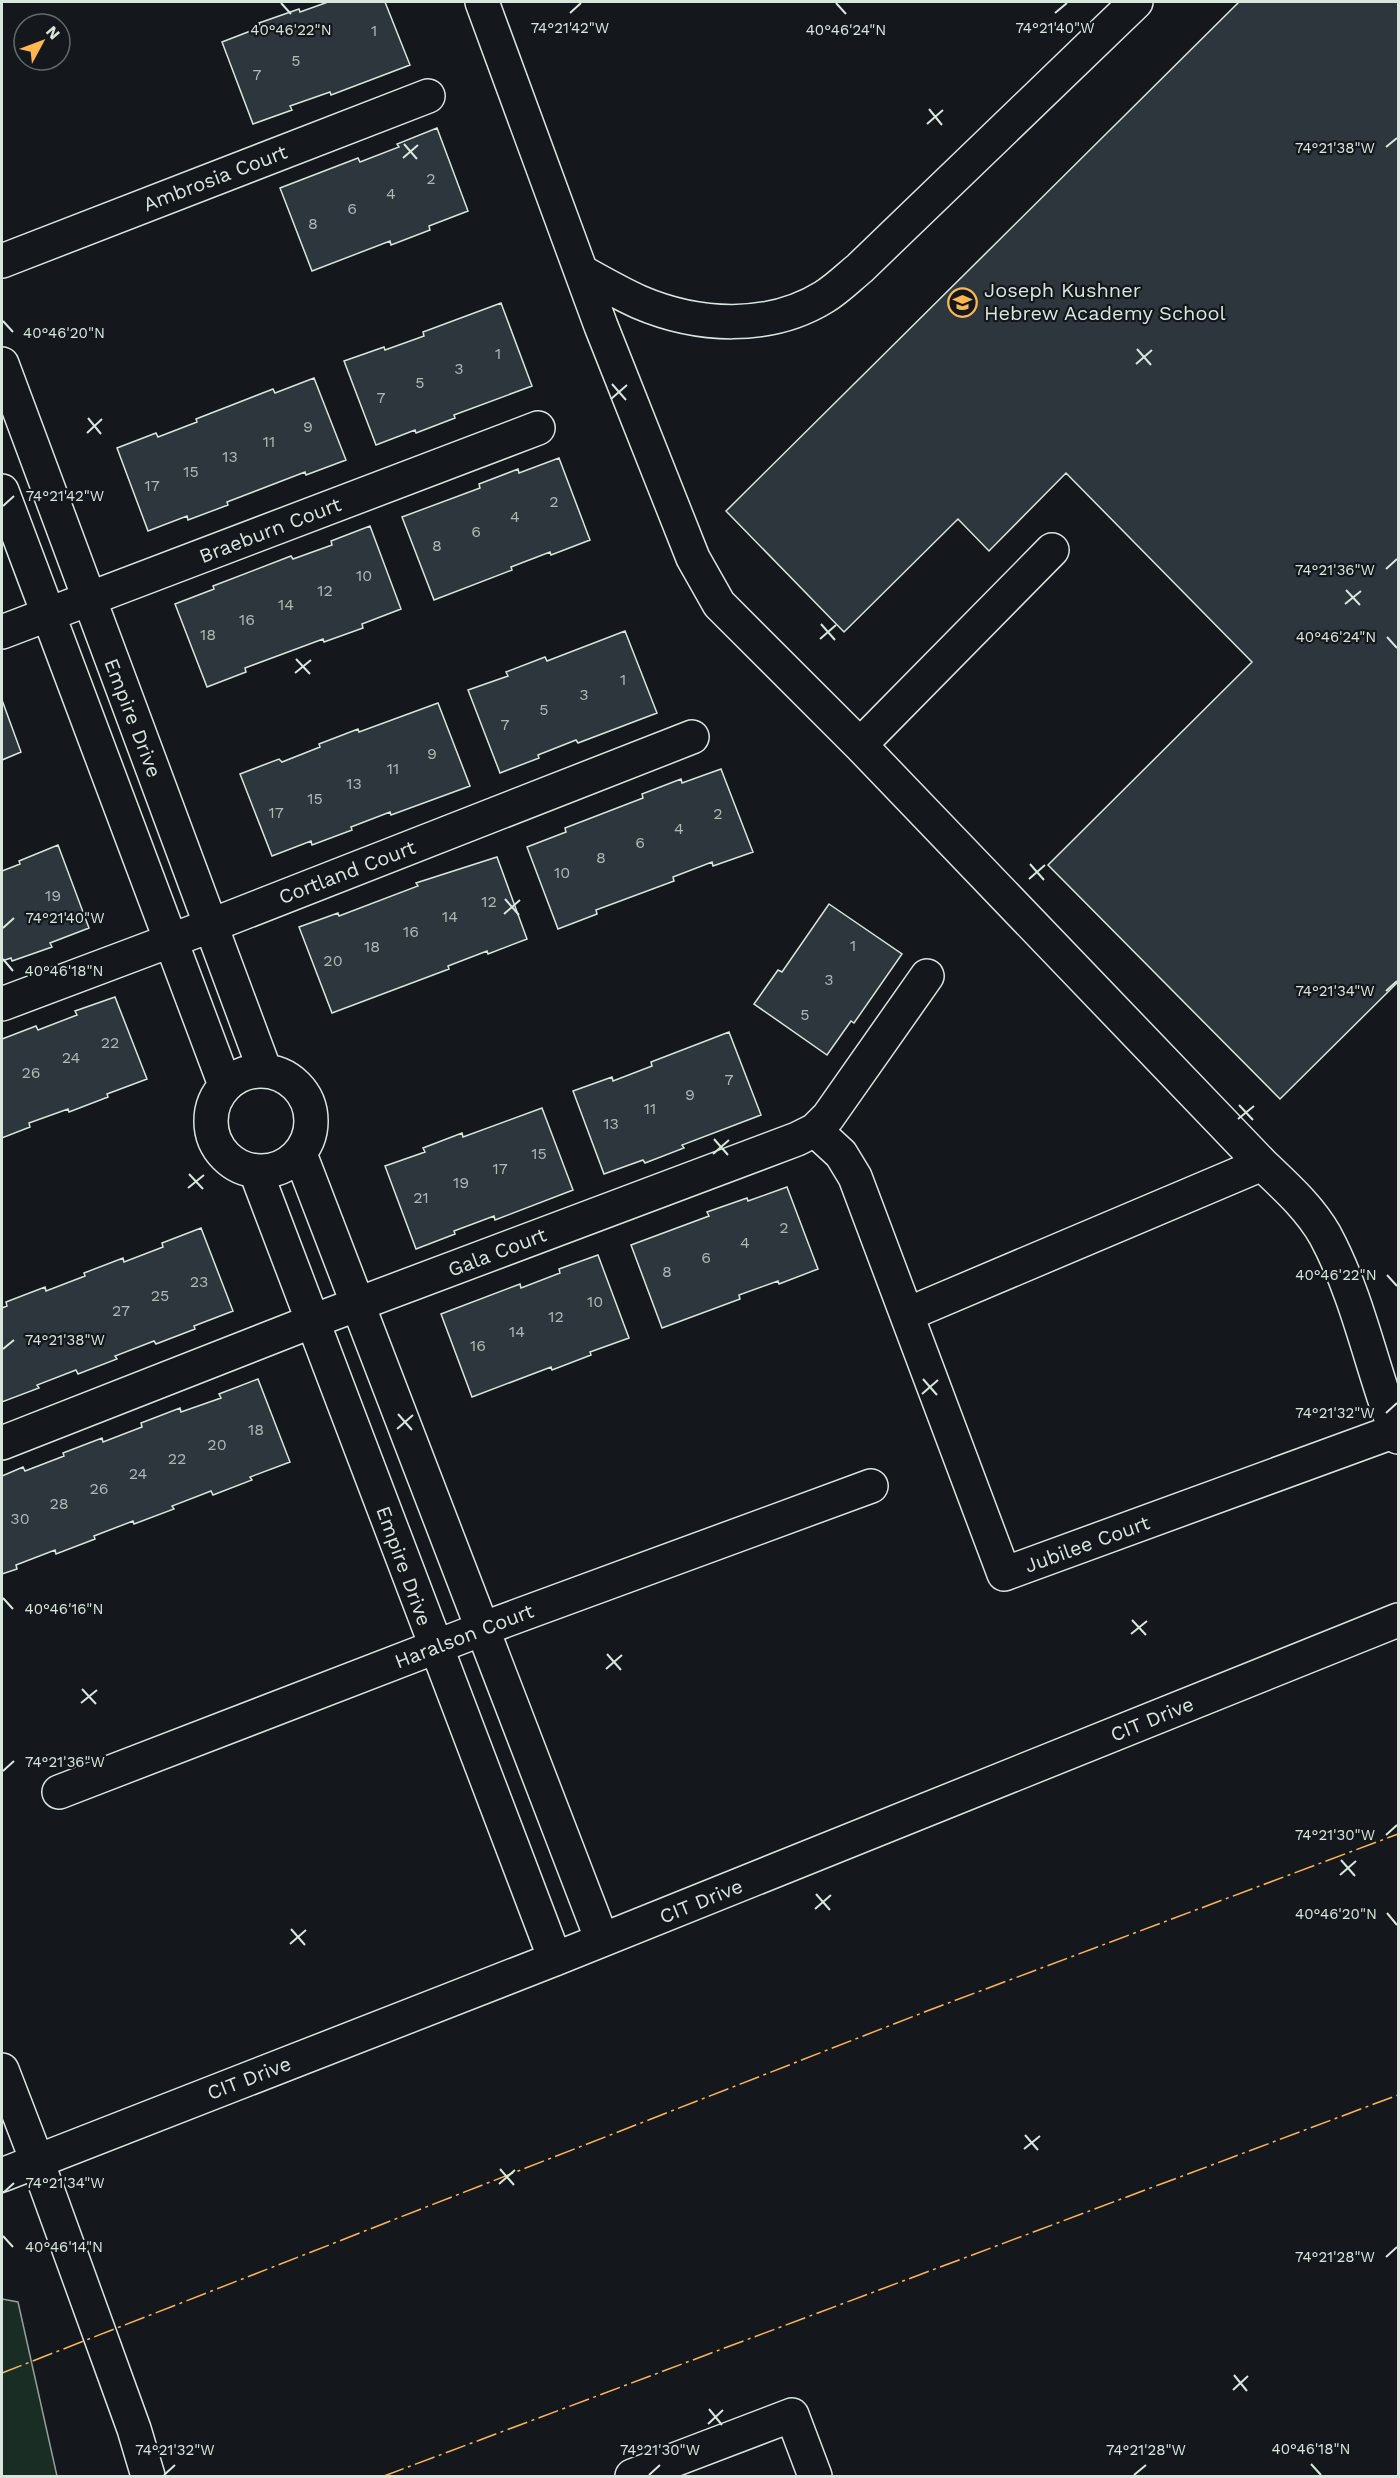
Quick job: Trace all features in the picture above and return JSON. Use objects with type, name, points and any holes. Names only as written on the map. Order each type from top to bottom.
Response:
[{"type":"street","name":"Jubilee Court","points":[[482,2],[582,272],[693,558],[719,604],[860,745],[1262,1164],[1298,1198],[1324,1235],[1347,1285],[1398,1433],[1004,1574],[855,1177],[841,1154],[814,1130]]},
{"type":"street","points":[[582,272],[640,302],[685,317],[740,322],[786,315],[825,297],[860,268],[1136,2]]},
{"type":"street","name":"Ambrosia Court","points":[[2,261],[428,96]]},
{"type":"street","name":"Empire Drive","points":[[2,364],[265,1071]]},
{"type":"street","name":"Braeburn Court","points":[[2,632],[538,428]]},
{"type":"street","points":[[2,491],[225,1084]]},
{"type":"street","points":[[860,745],[1052,550]]},
{"type":"street","name":"Cortland Court","points":[[2,1004],[212,926],[692,737]]},
{"type":"street","name":"Gala Court","points":[[2,1443],[313,1321],[797,1139],[814,1130],[828,1117],[927,976]]},
{"type":"street","points":[[256,1070],[265,1071],[290,1079],[302,1091],[309,1107],[312,1124],[308,1140],[300,1154],[287,1165],[272,1171],[256,1172],[226,1159],[216,1146],[211,1130],[211,1114],[215,1098],[225,1084],[240,1075],[256,1070]]},
{"type":"street","points":[[300,1154],[602,1940]]},
{"type":"street","points":[[908,1314],[1262,1164]]},
{"type":"street","name":"Empire Drive","points":[[256,1172],[555,1959]]},
{"type":"street","name":"Haralson Court","points":[[59,1792],[482,1629],[871,1486]]},
{"type":"street","name":"CIT Drive","points":[[2,2175],[555,1959],[1398,1620]]},
{"type":"street","points":[[2,2070],[38,2161],[134,2429],[148,2476]]},
{"type":"street","points":[[632,2476],[792,2415],[814,2476]]},
{"type":"green space","points":[[2,2299],[18,2302],[57,2476],[2,2476]]},
{"type":"building","points":[[328,2],[385,2],[410,65],[331,95],[330,92],[290,106],[292,110],[253,124],[222,42],[261,27],[259,23]]},
{"type":"building","points":[[1239,2],[1398,2],[1398,982],[1280,1099],[1048,865],[1252,662],[1066,473],[989,551],[958,519],[844,632],[726,511]]},
{"type":"building","points":[[437,128],[468,211],[429,226],[430,230],[391,245],[390,241],[312,271],[280,188],[358,158],[360,162],[399,147],[397,144]]},
{"type":"building","points":[[501,303],[532,386],[454,415],[455,418],[416,433],[415,430],[376,445],[344,361],[424,336],[423,332]]},
{"type":"building","points":[[314,378],[346,460],[306,475],[305,472],[227,502],[228,505],[188,520],[187,516],[148,531],[117,448],[156,433],[158,437],[197,422],[196,419],[273,389],[275,393]]},
{"type":"building","points":[[559,458],[590,540],[511,567],[512,570],[434,600],[402,517],[480,488],[479,484],[518,469],[519,473]]},
{"type":"building","points":[[370,526],[401,609],[362,624],[363,628],[324,642],[323,639],[245,668],[246,672],[207,687],[175,604],[214,589],[213,586],[291,556],[293,559],[332,545],[331,541]]},
{"type":"building","points":[[625,631],[657,713],[578,743],[576,740],[500,773],[468,690],[508,676],[506,672],[545,657],[547,661]]},
{"type":"building","points":[[2,700],[21,752],[2,760]]},
{"type":"building","points":[[438,703],[470,786],[391,815],[390,812],[312,845],[311,841],[272,856],[240,774],[279,759],[282,762],[358,729],[359,732]]},
{"type":"building","points":[[721,769],[753,852],[713,866],[712,862],[673,877],[674,881],[596,910],[597,914],[558,929],[527,847],[566,832],[565,828],[643,798],[642,794],[681,779],[682,783]]},
{"type":"building","points":[[58,845],[89,928],[50,943],[52,947],[12,961],[11,958],[2,961],[2,871],[20,864],[19,861]]},
{"type":"building","points":[[497,857],[527,939],[488,954],[487,951],[448,966],[449,969],[332,1013],[299,927],[338,913],[339,916],[418,886],[416,883]]},
{"type":"building","points":[[829,904],[902,954],[854,1023],[851,1021],[827,1055],[754,1004],[778,970],[782,972]]},
{"type":"building","points":[[115,997],[147,1079],[69,1112],[68,1109],[29,1123],[30,1127],[2,1138],[2,1039],[36,1026],[38,1030],[77,1015],[75,1011]]},
{"type":"building","points":[[729,1032],[761,1115],[682,1145],[684,1148],[645,1163],[643,1160],[604,1174],[573,1091],[612,1077],[613,1081],[652,1066],[651,1062]]},
{"type":"building","points":[[542,1108],[573,1190],[495,1220],[494,1216],[454,1231],[455,1234],[416,1249],[385,1166],[425,1152],[423,1148],[462,1133],[463,1137]]},
{"type":"building","points":[[787,1187],[818,1269],[779,1284],[778,1281],[739,1295],[740,1299],[662,1328],[631,1245],[709,1216],[707,1212]]},
{"type":"building","points":[[201,1228],[233,1311],[156,1344],[154,1341],[115,1356],[117,1359],[78,1374],[76,1370],[37,1385],[39,1388],[2,1402],[2,1308],[7,1306],[6,1302],[45,1287],[46,1291],[123,1258],[124,1262],[163,1247],[162,1243]]},
{"type":"building","points":[[598,1255],[629,1338],[590,1352],[591,1355],[552,1370],[551,1367],[472,1397],[441,1314],[520,1284],[521,1288],[560,1273],[559,1269]]},
{"type":"building","points":[[258,1379],[290,1462],[250,1477],[252,1480],[213,1495],[211,1491],[172,1506],[174,1509],[134,1524],[133,1521],[56,1554],[55,1550],[16,1565],[17,1569],[2,1574],[2,1476],[23,1467],[25,1471],[102,1438],[103,1442],[142,1427],[141,1423],[180,1408],[181,1412],[221,1398],[219,1394]]},
{"type":"power","points":[[2,2373],[927,2011],[1398,1834]]},
{"type":"power","points":[[384,2476],[1398,2095]]},
{"type":"place","name":"Joseph Kushner Hebrew Academy School","points":[[963,302]]}]
